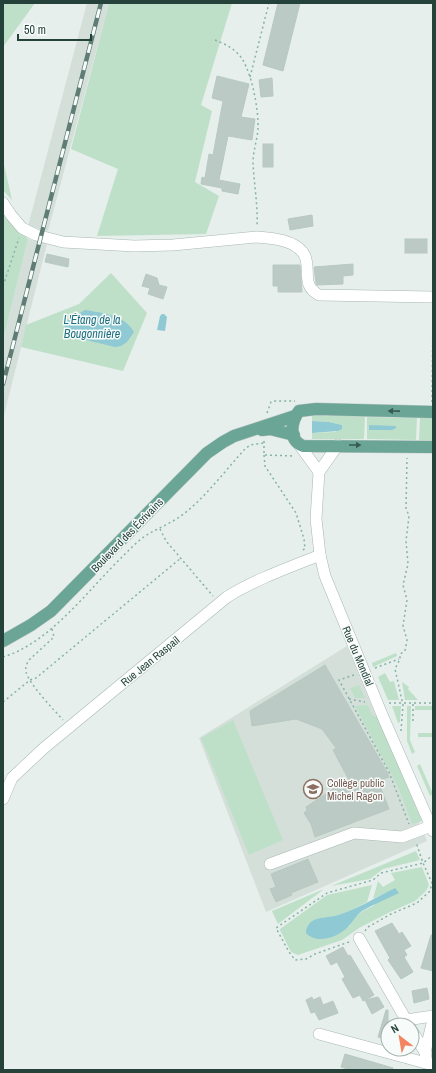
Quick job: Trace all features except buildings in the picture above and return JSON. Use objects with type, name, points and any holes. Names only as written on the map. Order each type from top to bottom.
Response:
[{"type":"main road","name":"Boulevard des Écrivains","points":[[3,642],[51,611],[207,453],[223,442],[251,430],[295,416],[299,411],[316,409],[432,408]]},
{"type":"main road","points":[[295,416],[292,427],[296,439]]},
{"type":"main road","points":[[251,430],[270,429],[296,439],[303,446],[338,445],[433,447]]},
{"type":"street","points":[[3,203],[22,228],[36,235],[62,242],[108,245],[173,245],[257,237],[279,240],[290,244],[302,252],[305,257],[309,288],[319,295],[433,297]]},
{"type":"street","points":[[296,439],[319,472],[338,445]]},
{"type":"street","name":"Rue du Mondial","points":[[319,472],[316,519],[320,555],[325,576],[432,829]]},
{"type":"street","name":"Rue Jean Raspail","points":[[3,799],[12,778],[44,748],[227,597],[266,577],[320,555]]},
{"type":"street","points":[[270,864],[354,833],[402,837],[432,829]]},
{"type":"street","points":[[359,938],[404,1017]]},
{"type":"street","points":[[420,1019],[433,1016]]},
{"type":"street","points":[[428,1060],[433,1020]]},
{"type":"street","points":[[319,1034],[428,1060]]},
{"type":"street","points":[[420,1046],[428,1060]]},
{"type":"path","points":[[250,77],[269,3]]},
{"type":"path","points":[[215,40],[237,52],[245,62],[250,77],[258,118],[258,131],[254,146],[253,162],[257,237]]},
{"type":"path","points":[[3,286],[22,228]]},
{"type":"path","points":[[432,408],[433,312]]},
{"type":"path","points":[[264,435],[265,466],[296,513],[304,539],[305,549]]},
{"type":"path","points":[[3,657],[10,655],[51,629],[109,569],[141,539],[180,516],[200,499],[250,445],[264,443]]},
{"type":"path","points":[[401,731],[403,702],[395,669],[400,659],[400,654],[405,652],[407,640],[403,626],[407,600],[404,585],[408,564],[406,541],[409,516],[406,508],[407,454]]},
{"type":"path","points":[[264,455],[299,456]]},
{"type":"path","points":[[160,528],[166,541],[213,596]]},
{"type":"path","points":[[3,702],[30,680],[36,678],[181,558]]},
{"type":"path","points":[[51,629],[54,637],[29,660],[26,664],[26,672],[30,680],[63,720]]},
{"type":"path","points":[[373,669],[400,659]]},
{"type":"path","points":[[339,680],[389,772],[413,833],[422,863],[432,883],[430,891],[417,903],[368,926],[359,938],[315,954],[306,959],[296,960],[289,952],[276,928],[327,893],[373,880],[381,873],[422,863],[433,856]]},
{"type":"path","points":[[387,703],[433,703]]},
{"type":"path","points":[[413,703],[413,722]]},
{"type":"shaded area","points":[[87,3],[109,3],[48,231],[28,226]]},
{"type":"shaded area","points":[[28,239],[47,244],[3,419],[3,340]]},
{"type":"shaded area","name":"Collège public Michel Ragon","points":[[347,646],[427,841],[266,912],[199,738]]},
{"type":"green space","points":[[3,3],[35,3],[3,47]]},
{"type":"green space","points":[[109,3],[232,3],[201,105],[212,111],[195,182],[219,196],[206,234],[97,236],[118,169],[71,149]]},
{"type":"green space","points":[[3,160],[12,200],[3,190]]},
{"type":"green space","points":[[3,212],[28,239],[3,340]]},
{"type":"green space","points":[[111,273],[147,313],[123,371],[21,347],[26,325],[79,304]]},
{"type":"green space","points":[[312,416],[365,416],[364,439],[312,439],[312,433],[336,432],[342,425],[329,422],[312,421]]},
{"type":"green space","points":[[367,417],[417,418],[416,440],[367,439]]},
{"type":"green space","points":[[420,417],[433,417],[433,441],[419,440]]},
{"type":"green space","points":[[396,653],[397,656],[373,667],[372,663]]},
{"type":"green space","points":[[385,673],[390,682],[394,681],[399,700],[388,700],[378,677]]},
{"type":"green space","points":[[402,682],[409,687],[408,689],[418,700],[405,700]]},
{"type":"green space","points":[[359,685],[365,698],[355,698],[350,688]]},
{"type":"green space","points":[[368,705],[372,715],[378,717],[422,821],[412,824],[398,787],[355,706]]},
{"type":"green space","points":[[392,706],[401,706],[400,722],[398,723]]},
{"type":"green space","points":[[407,706],[411,706],[410,740],[415,752],[412,754],[407,741]]},
{"type":"green space","points":[[415,706],[433,706],[433,710],[415,710]]},
{"type":"green space","points":[[233,720],[283,840],[249,855],[201,738]]},
{"type":"green space","points":[[418,733],[433,733],[433,737],[418,737]]},
{"type":"green space","points":[[420,764],[433,794],[430,796],[417,766]]},
{"type":"green space","points":[[416,851],[420,860],[383,869],[370,879],[331,886]]},
{"type":"green space","points":[[422,867],[429,885],[426,891],[415,901],[359,928],[342,940],[298,955],[291,952],[280,929],[327,895],[372,885],[367,902],[342,914],[318,919],[307,927],[349,927],[356,916],[373,906],[395,888],[373,899],[378,881],[383,887],[395,880],[391,873]]},
{"type":"green space","points":[[324,889],[278,924],[272,911]]},
{"type":"water","name":"L'Étang de la Bougonnière","points":[[85,310],[119,318],[130,326],[134,332],[127,342],[121,346],[115,347],[82,339],[67,332],[64,325],[69,319]]},
{"type":"water","points":[[162,314],[167,317],[165,331],[157,330],[160,316]]},
{"type":"water","points":[[312,421],[329,422],[342,425],[342,429],[338,431],[312,433]]},
{"type":"water","points":[[369,425],[396,426],[396,428],[392,430],[369,430]]},
{"type":"water","points":[[395,888],[399,893],[362,911],[344,931],[339,934],[327,938],[316,939],[306,933],[308,926],[314,920],[335,916],[360,906]]},
{"type":"railway","points":[[3,384],[101,3]]},
{"type":"place","name":"Collège public Michel Ragon","points":[[313,789]]}]
